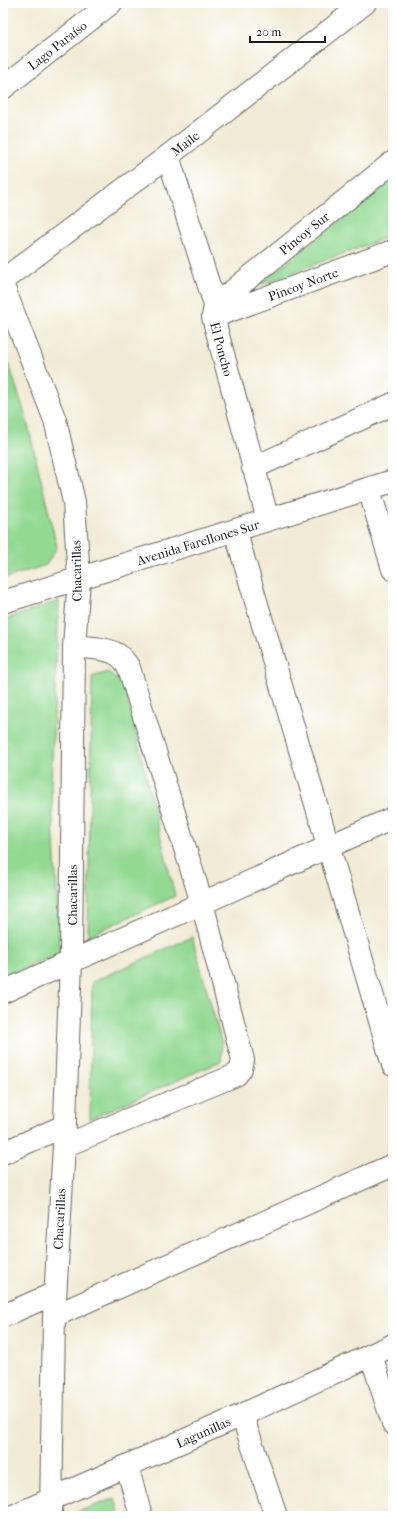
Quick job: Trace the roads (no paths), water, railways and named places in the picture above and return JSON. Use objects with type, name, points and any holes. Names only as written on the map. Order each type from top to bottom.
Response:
[{"type":"street","name":"Lago Paraíso","points":[[3,88],[111,3]]},
{"type":"street","name":"Maile","points":[[3,280],[168,156],[365,3]]},
{"type":"street","name":"El Poncho","points":[[168,156],[214,311],[253,468],[268,520]]},
{"type":"street","name":"Pincoy Sur","points":[[214,311],[393,162]]},
{"type":"street","name":"Pincoy Norte","points":[[214,311],[393,251]]},
{"type":"street","name":"Chacarillas","points":[[3,286],[55,420],[74,502],[79,579],[74,646],[71,961],[64,1136],[54,1316],[51,1508]]},
{"type":"street","points":[[253,468],[393,404]]},
{"type":"street","name":"Avenida Farellones Sur","points":[[3,602],[393,481]]},
{"type":"street","points":[[370,489],[393,569]]},
{"type":"street","points":[[235,530],[393,1065]]},
{"type":"street","points":[[3,1153],[64,1136],[236,1075],[241,1069],[243,1060],[202,903],[129,668],[123,659],[113,653],[74,646]]},
{"type":"street","points":[[3,992],[393,818]]},
{"type":"street","points":[[54,1316],[393,1165]]},
{"type":"street","points":[[3,1316],[55,1293]]},
{"type":"street","name":"Lagunillas","points":[[13,1516],[51,1508],[127,1466],[393,1345]]},
{"type":"street","points":[[371,1355],[393,1424]]},
{"type":"street","points":[[242,1415],[276,1516]]},
{"type":"street","points":[[127,1466],[141,1516]]}]
